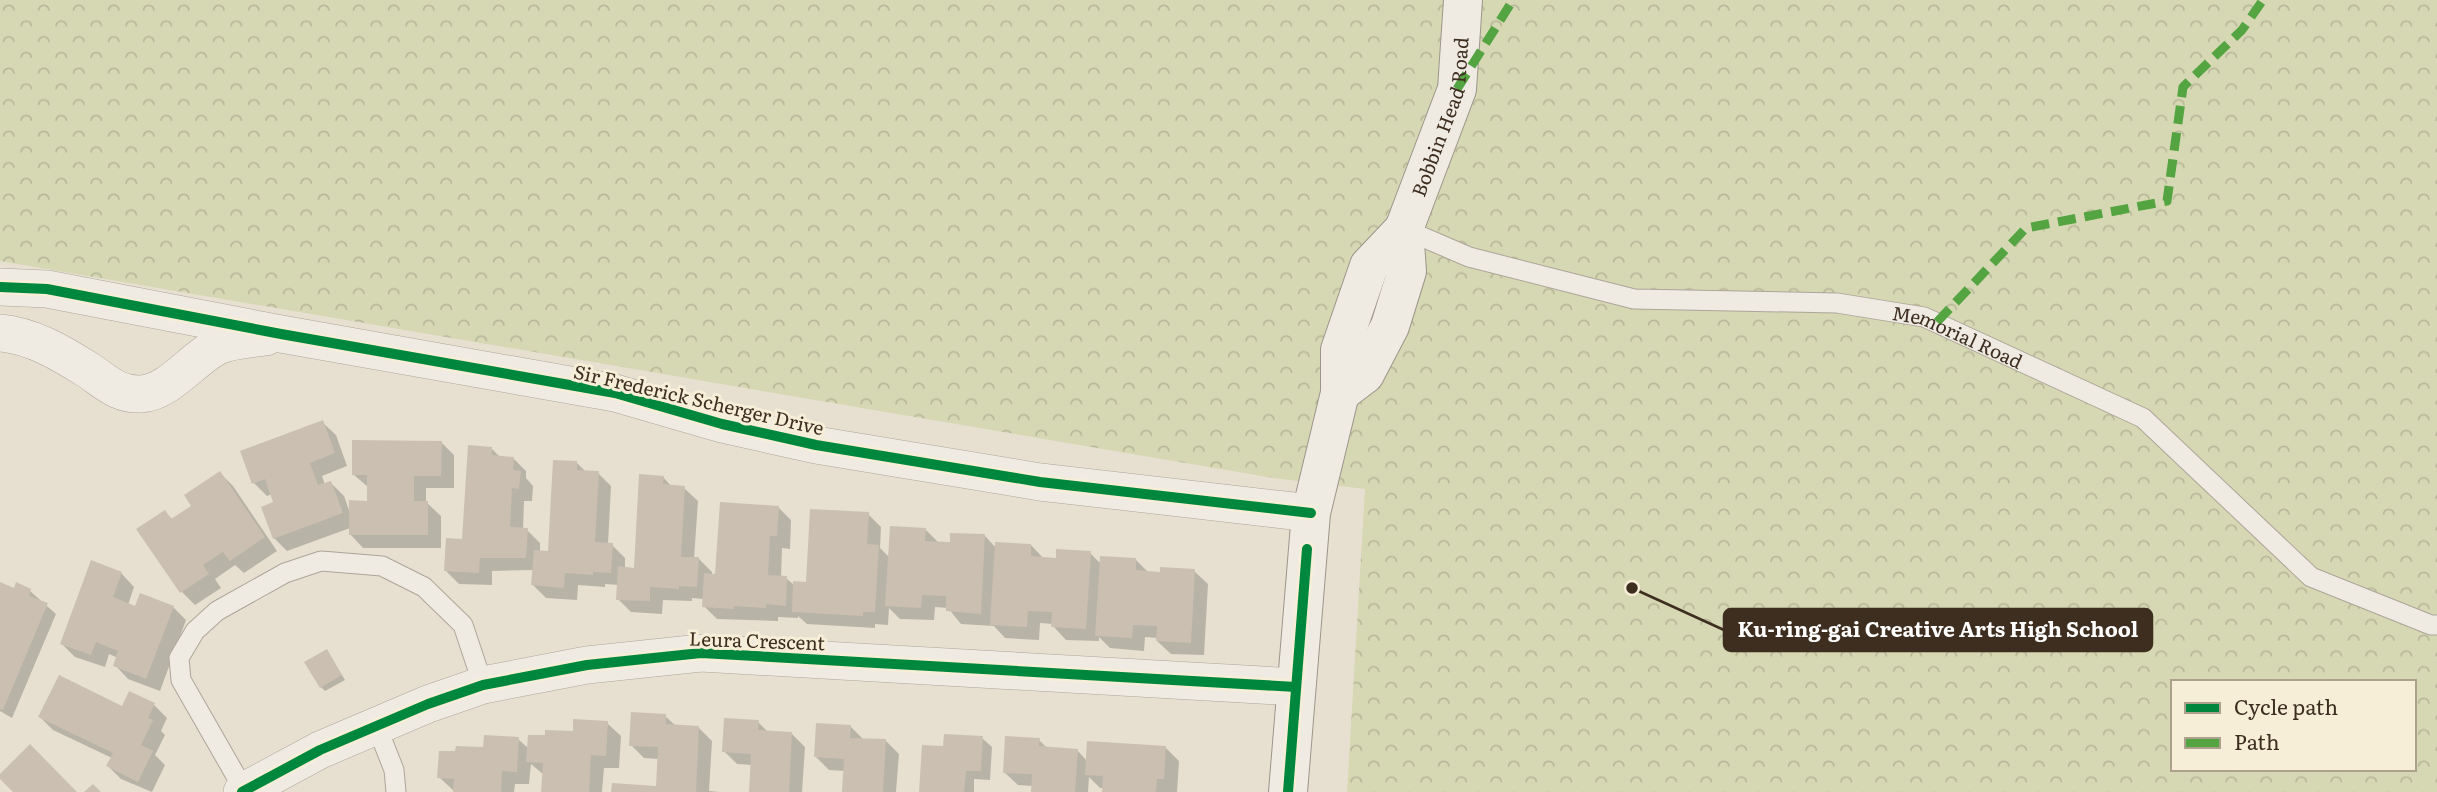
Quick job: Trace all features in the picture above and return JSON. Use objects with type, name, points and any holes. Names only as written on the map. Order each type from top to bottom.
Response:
[{"type":"main road","name":"Bobbin Head Road","points":[[1289,792],[1311,513],[1340,393],[1366,374],[1390,326],[1406,271],[1405,229],[1457,89],[1463,0]]},
{"type":"street","name":"Sir Frederick Scherger Drive","points":[[0,287],[47,289],[281,334],[615,393],[722,424],[816,445],[1040,482],[1311,513]]},
{"type":"street","name":"Sir Frederick Scherger Drive","points":[[0,333],[17,334],[50,347],[118,391],[143,394],[169,382],[219,345],[281,334]]},
{"type":"street","name":"Leura Crescent","points":[[243,791],[320,750],[484,685],[587,665],[701,653],[1296,687]]},
{"type":"lane","name":"Memorial Road","points":[[1405,229],[1469,257],[1634,299],[1837,303],[1924,317],[2143,418],[2311,577],[2431,625],[2437,625]]},
{"type":"lane","name":"Leura Crescent","points":[[243,791],[181,680],[179,658],[195,631],[217,611],[285,573],[321,561],[382,566],[425,587],[463,625],[484,685]]},
{"type":"lane","points":[[377,727],[394,770],[396,792]]},
{"type":"green space","points":[[0,0],[2437,0],[2437,792],[1347,792],[1365,489],[1273,478],[0,261]]},
{"type":"building","points":[[323,420],[335,453],[310,463],[318,485],[331,481],[343,513],[273,539],[261,507],[273,502],[265,479],[252,484],[240,451]]},
{"type":"building","points":[[352,440],[442,441],[441,476],[414,476],[414,501],[428,501],[428,535],[349,535],[349,500],[367,501],[367,475],[352,475]]},
{"type":"building","points":[[468,445],[492,447],[492,455],[514,457],[513,470],[521,471],[519,489],[512,488],[510,527],[528,528],[526,558],[480,558],[479,573],[444,571],[446,538],[462,539]]},
{"type":"building","points":[[553,460],[577,461],[577,470],[599,471],[595,542],[613,543],[611,573],[565,573],[564,588],[531,585],[534,550],[548,551]]},
{"type":"building","points":[[220,471],[265,537],[230,561],[223,552],[203,565],[209,574],[180,593],[136,529],[165,510],[171,519],[191,506],[184,495]]},
{"type":"building","points":[[639,474],[664,476],[663,484],[685,486],[681,557],[699,557],[697,587],[650,587],[650,601],[616,600],[618,566],[634,568]]},
{"type":"building","points":[[720,502],[779,506],[777,536],[770,536],[768,575],[787,576],[786,606],[766,604],[766,608],[734,606],[734,609],[702,607],[704,573],[715,574]]},
{"type":"building","points":[[810,509],[869,512],[867,544],[879,545],[875,612],[863,612],[863,616],[792,612],[793,581],[806,582]]},
{"type":"building","points":[[890,526],[926,528],[925,541],[950,542],[950,533],[985,534],[981,614],[946,611],[946,596],[922,595],[921,608],[885,606]]},
{"type":"building","points":[[995,542],[1031,544],[1031,556],[1056,558],[1056,549],[1091,551],[1086,629],[1051,627],[1052,612],[1028,611],[1027,627],[990,625]]},
{"type":"building","points":[[1100,556],[1136,558],[1136,570],[1160,572],[1160,567],[1195,569],[1191,643],[1156,641],[1157,626],[1133,625],[1132,638],[1095,636]]},
{"type":"building","points":[[91,560],[122,572],[113,597],[135,606],[140,593],[174,606],[146,679],[113,666],[118,651],[96,642],[91,655],[60,644]]},
{"type":"building","points":[[0,582],[14,588],[16,582],[31,589],[29,596],[48,603],[3,710],[0,709]]},
{"type":"building","points":[[327,649],[342,675],[320,688],[304,662]]},
{"type":"building","points":[[59,675],[122,706],[129,691],[155,703],[148,718],[153,720],[141,745],[153,751],[138,782],[106,766],[113,753],[38,717]]},
{"type":"building","points":[[631,712],[666,714],[666,724],[699,726],[696,792],[611,792],[612,783],[656,786],[658,747],[629,746]]},
{"type":"building","points":[[724,718],[759,720],[758,730],[792,732],[789,792],[749,792],[751,754],[722,752]]},
{"type":"building","points":[[573,719],[608,721],[606,756],[591,755],[589,792],[541,792],[543,763],[526,762],[528,735],[545,735],[545,730],[573,731]]},
{"type":"building","points":[[816,723],[851,725],[850,738],[886,739],[883,792],[842,792],[844,759],[814,757]]},
{"type":"building","points":[[944,734],[983,736],[981,771],[966,771],[964,792],[919,792],[922,745],[943,746]]},
{"type":"building","points":[[484,735],[519,737],[517,772],[502,771],[501,792],[453,792],[454,779],[437,778],[439,751],[455,751],[456,746],[483,747]]},
{"type":"building","points":[[1005,736],[1040,738],[1039,746],[1078,749],[1075,792],[1031,792],[1032,774],[1003,773]]},
{"type":"building","points":[[1087,741],[1166,746],[1164,779],[1157,779],[1156,792],[1102,792],[1103,776],[1085,775]]},
{"type":"building","points":[[30,744],[77,792],[13,792],[0,779],[0,774]]},
{"type":"building","points":[[93,784],[101,792],[84,792]]},
{"type":"marked path","points":[[1457,89],[1513,0]]},
{"type":"marked path","points":[[1937,322],[2026,228],[2167,201],[2183,87],[2242,30],[2263,0]]},
{"type":"cycle path","points":[[0,287],[47,289],[281,334],[615,393],[722,424],[816,445],[1040,482],[1311,513]]},
{"type":"cycle path","points":[[1288,792],[1307,549]]},
{"type":"cycle path","points":[[242,792],[320,750],[428,704],[483,685],[587,665],[701,653],[1296,687]]},
{"type":"place","name":"Ku-ring-gai Creative Arts High School","points":[[1632,588]]}]
